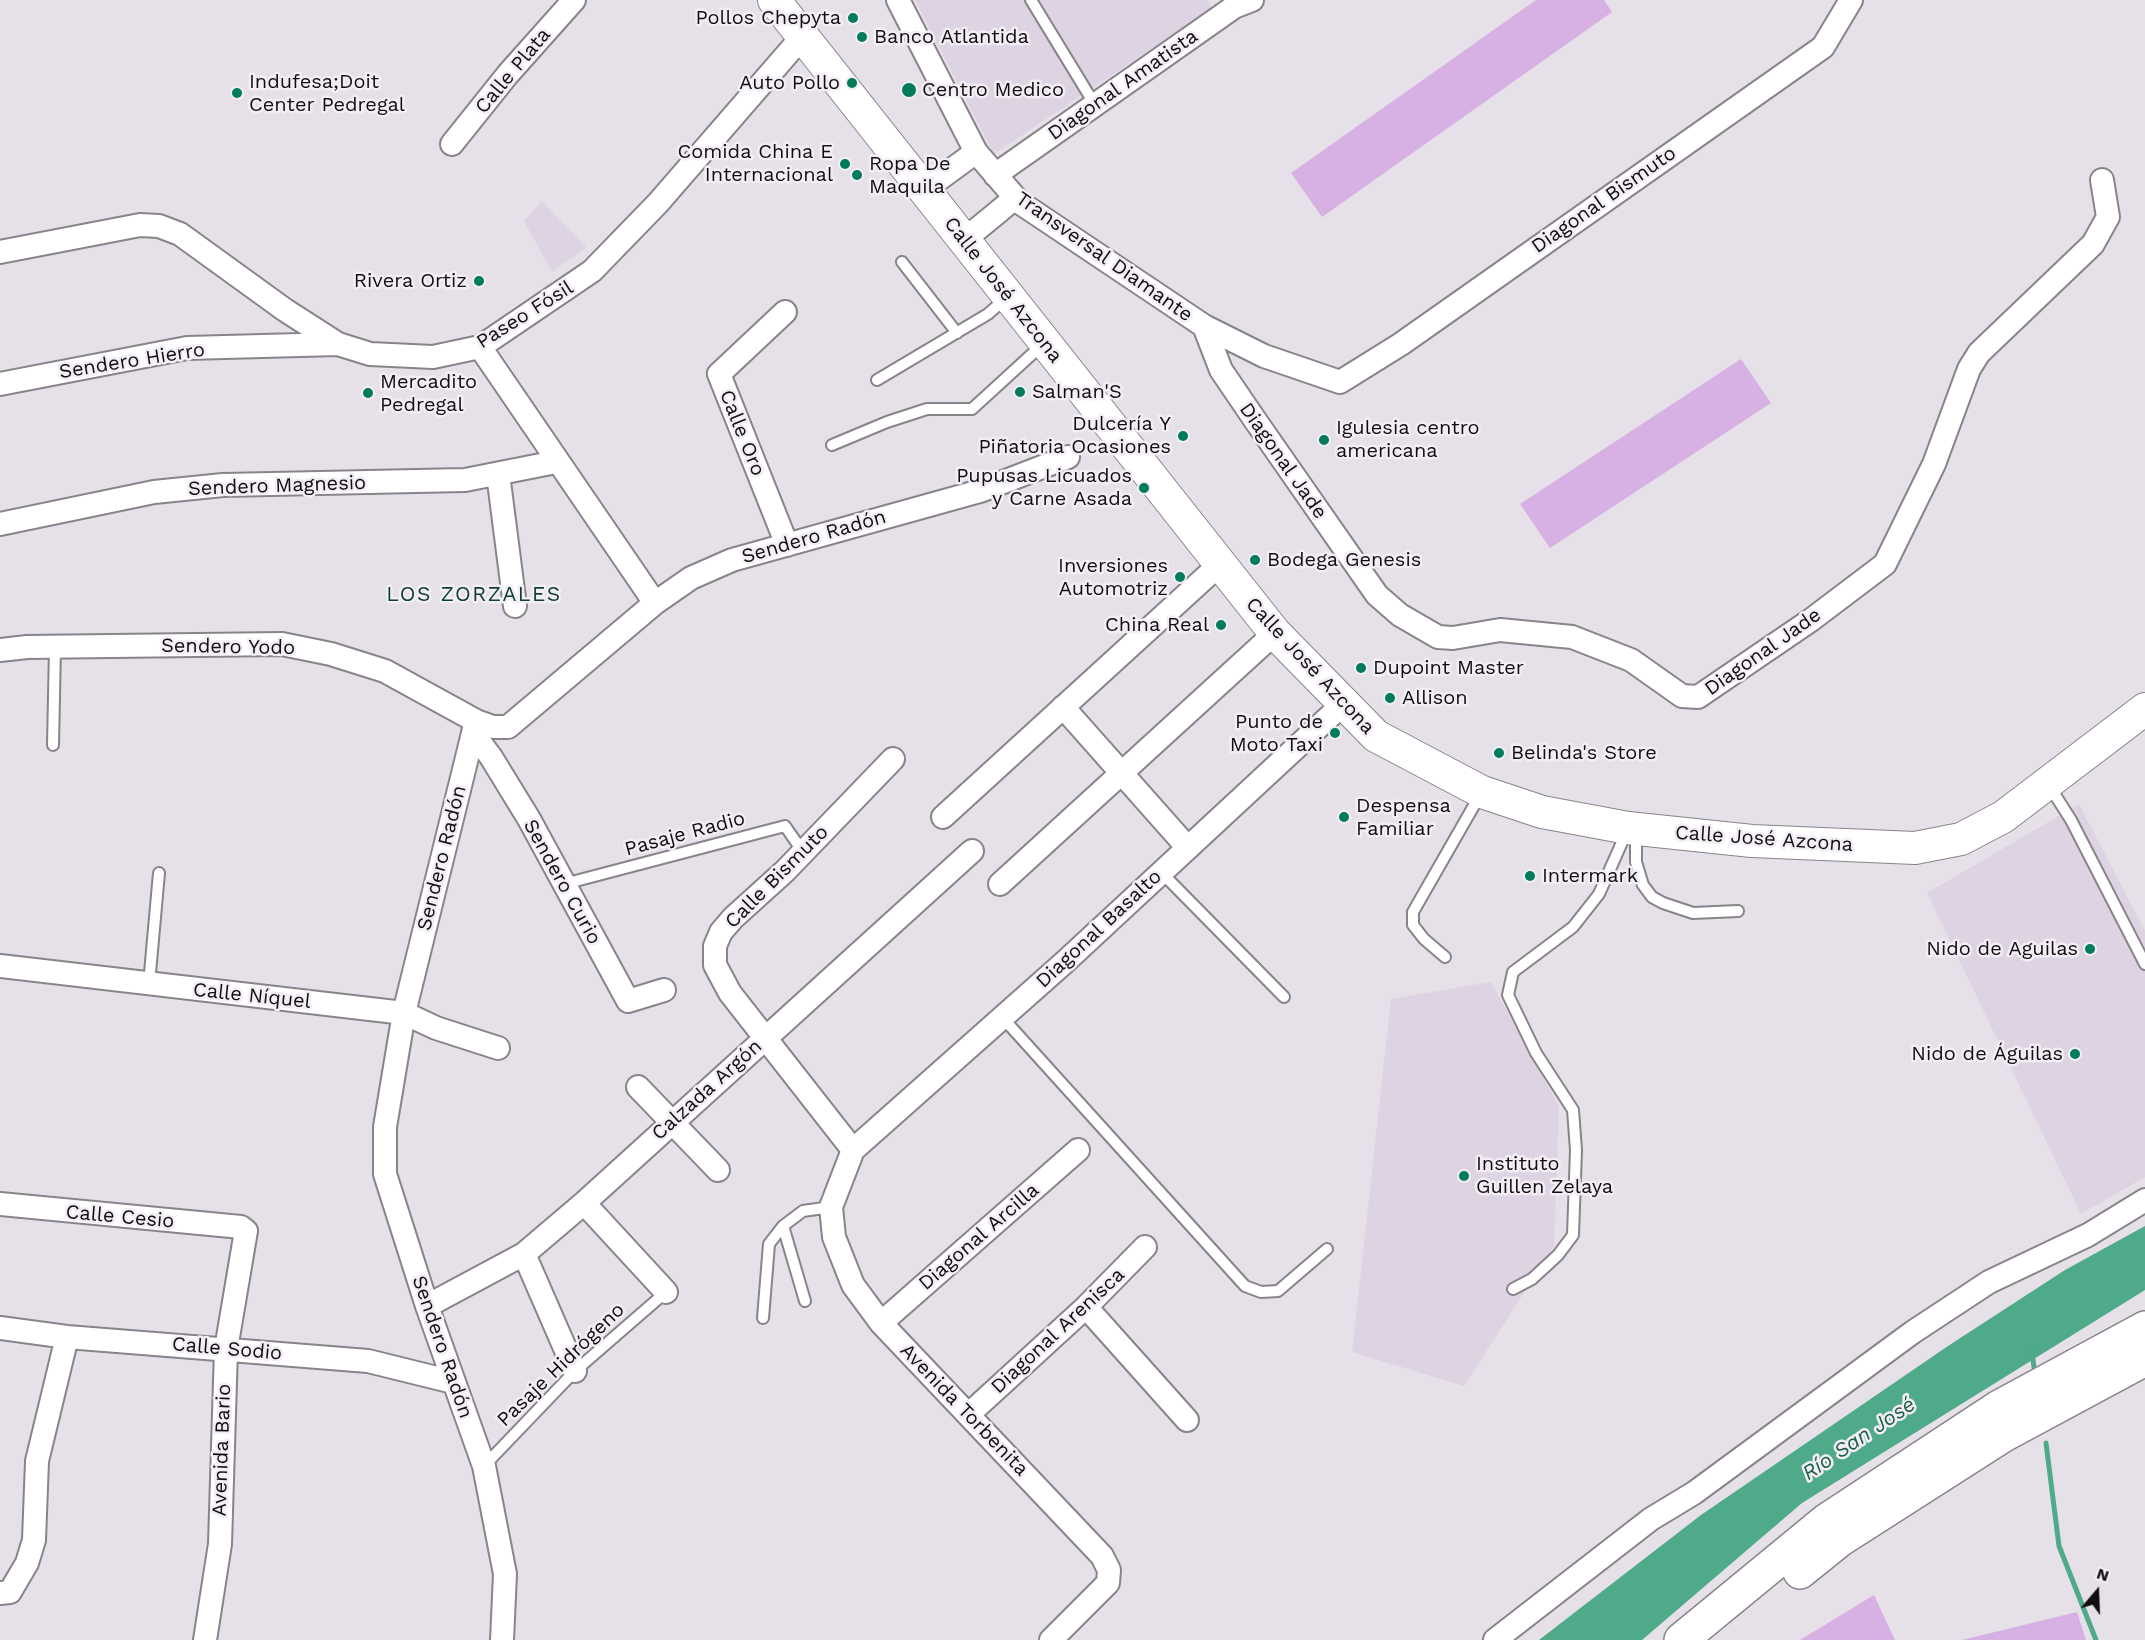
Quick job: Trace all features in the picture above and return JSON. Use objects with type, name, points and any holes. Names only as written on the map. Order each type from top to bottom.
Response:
[{"type":"main road","name":"Calle José Azcona","points":[[774,0],[1275,633],[1342,705],[1376,736],[1482,792],[1542,812],[1632,829],[1752,841],[1915,848],[1961,839],[2003,818],[2145,709]]},
{"type":"main road","points":[[1681,1640],[1827,1520],[1999,1407],[2145,1328]]},
{"type":"main road","points":[[1714,1640],[1841,1539],[2002,1436],[2145,1359]]},
{"type":"street","name":"Calle Plata","points":[[452,144],[508,74],[574,0]]},
{"type":"street","name":"Transversal Diamante","points":[[898,0],[976,152],[1015,198],[1090,252],[1204,326],[1264,356],[1340,382]]},
{"type":"street","name":"Diagonal Bismuto","points":[[1340,382],[1401,344],[1823,46],[1851,0]]},
{"type":"street","name":"Diagonal Amatista","points":[[995,175],[1236,2]]},
{"type":"street","name":"Paseo Fósil","points":[[0,252],[140,225],[159,226],[180,234],[285,310],[338,344],[370,354],[433,357],[480,347],[592,271],[658,203],[802,37]]},
{"type":"street","points":[[924,190],[976,152]]},
{"type":"street","name":"Diagonal Jade","points":[[1204,326],[1221,370],[1377,595],[1400,615],[1438,637],[1453,638],[1500,630],[1572,637],[1630,660],[1682,696],[1698,697],[1811,620],[1885,564],[1934,464],[1969,369],[1979,353],[2093,244],[2108,216],[2102,180]]},
{"type":"street","points":[[964,240],[1015,198]]},
{"type":"street","name":"Calle Oro","points":[[785,312],[719,374],[787,545]]},
{"type":"street","name":"Sendero Hierro","points":[[0,384],[187,348],[338,344]]},
{"type":"street","points":[[480,347],[556,462],[655,603]]},
{"type":"street","name":"Sendero Radón","points":[[502,1640],[505,1574],[484,1466],[427,1306],[385,1174],[385,1127],[404,1012],[474,727],[508,727],[655,603],[691,578],[732,560],[980,491],[1068,457]]},
{"type":"street","name":"Sendero Magnesio","points":[[0,524],[154,492],[223,485],[465,480],[556,462]]},
{"type":"street","points":[[498,474],[515,606]]},
{"type":"street","points":[[943,817],[1220,565]]},
{"type":"street","points":[[1000,884],[1275,633]]},
{"type":"street","name":"Sendero Yodo","points":[[0,650],[55,647],[282,644],[332,654],[385,671],[474,727]]},
{"type":"street","name":"Diagonal Basalto","points":[[853,1150],[1188,848],[1342,705]]},
{"type":"street","points":[[1063,707],[1188,848]]},
{"type":"street","name":"Sendero Curio","points":[[474,727],[564,884],[628,1002],[664,990]]},
{"type":"street","name":"Calle Bismuto","points":[[853,1150],[730,993],[715,965],[715,946],[721,932],[733,918],[803,852],[893,759]]},
{"type":"street","name":"Calzada Argón","points":[[427,1306],[524,1254],[584,1203],[972,851]]},
{"type":"street","name":"Calle Níquel","points":[[0,966],[404,1012],[436,1028],[498,1048]]},
{"type":"street","points":[[638,1087],[718,1170]]},
{"type":"street","name":"Avenida Torbenita","points":[[853,1150],[831,1207],[834,1237],[854,1285],[881,1323],[1102,1556],[1109,1570],[1108,1583],[1051,1640]]},
{"type":"street","name":"Diagonal Arcilla","points":[[881,1323],[1078,1150]]},
{"type":"street","points":[[1495,1640],[1651,1519],[1694,1493],[1913,1332],[1989,1282],[2088,1235],[2145,1200]]},
{"type":"street","points":[[584,1203],[666,1292]]},
{"type":"street","name":"Calle Cesio","points":[[0,1204],[241,1227]]},
{"type":"street","name":"Avenida Bario","points":[[205,1640],[220,1544],[226,1349],[246,1231],[241,1227]]},
{"type":"street","name":"Diagonal Arenisca","points":[[969,1414],[1086,1307],[1146,1247]]},
{"type":"street","points":[[524,1254],[575,1371]]},
{"type":"street","points":[[1086,1307],[1187,1420]]},
{"type":"street","name":"Calle Sodio","points":[[0,1328],[67,1337],[368,1360],[453,1382]]},
{"type":"street","points":[[5,1592],[27,1563],[34,1540],[37,1461],[67,1337]]},
{"type":"lane","points":[[1030,0],[1095,105]]},
{"type":"lane","points":[[902,262],[957,333]]},
{"type":"lane","points":[[877,380],[988,314],[1008,296]]},
{"type":"lane","points":[[832,445],[887,422],[927,409],[972,409],[1045,343]]},
{"type":"lane","points":[[53,745],[55,647]]},
{"type":"lane","points":[[2048,784],[2071,820],[2145,964]]},
{"type":"lane","points":[[1445,957],[1424,939],[1413,925],[1413,912],[1482,792]]},
{"type":"lane","name":"Pasaje Radio","points":[[564,884],[785,826],[803,852]]},
{"type":"lane","points":[[1632,829],[1636,862],[1643,885],[1652,897],[1693,913],[1738,912]]},
{"type":"lane","points":[[1513,1289],[1532,1279],[1558,1255],[1573,1235],[1576,1150],[1573,1110],[1536,1053],[1508,995],[1513,972],[1573,927],[1599,894],[1632,829]]},
{"type":"lane","points":[[1161,872],[1284,997]]},
{"type":"lane","points":[[149,984],[159,873]]},
{"type":"lane","points":[[1002,1017],[1245,1286],[1261,1292],[1278,1291],[1327,1249]]},
{"type":"lane","points":[[763,1318],[769,1244],[783,1226],[803,1210],[831,1207]]},
{"type":"lane","points":[[783,1226],[805,1301]]},
{"type":"lane","name":"Pasaje Hidrógeno","points":[[484,1466],[575,1371],[666,1292]]},
{"type":"shaded area","points":[[915,0],[1207,0],[1212,8],[994,154]]},
{"type":"shaded area","points":[[1536,0],[1604,0],[1612,12],[1322,217],[1291,173]]},
{"type":"shaded area","points":[[542,201],[586,247],[552,272],[524,221]]},
{"type":"shaded area","points":[[1741,359],[1771,403],[1550,548],[1520,504]]},
{"type":"shaded area","name":"Nido de Águilas","points":[[2079,804],[2145,931],[2145,1177],[2081,1214],[1927,893]]},
{"type":"shaded area","name":"Instituto Guillen Zelaya","points":[[1491,982],[1559,1106],[1554,1246],[1464,1386],[1352,1352],[1391,999]]},
{"type":"shaded area","points":[[1874,1595],[1895,1640],[1800,1640]]},
{"type":"shaded area","points":[[2077,1612],[2086,1640],[1962,1640]]},
{"type":"water","name":"Río San José","points":[[2145,1226],[2145,1290],[1802,1503],[1642,1640],[1539,1640],[1701,1515],[1948,1346],[2065,1270]]},
{"type":"waterway","points":[[2032,1353],[2035,1374]]},
{"type":"waterway","points":[[2046,1443],[2059,1546],[2096,1640]]},
{"type":"place","name":"Pollos Chepyta","points":[[853,18]]},
{"type":"place","name":"Banco Atlantida","points":[[862,37]]},
{"type":"place","name":"Auto Pollo","points":[[852,83]]},
{"type":"place","name":"Centro Medico","points":[[909,90]]},
{"type":"place","name":"Indufesa;Doit Center Pedregal","points":[[237,93]]},
{"type":"place","name":"Comida China E Internacional","points":[[845,164]]},
{"type":"place","name":"Ropa De Maquila","points":[[857,175]]},
{"type":"place","name":"Rivera Ortiz","points":[[479,281]]},
{"type":"place","name":"Salman'S","points":[[1020,392]]},
{"type":"place","name":"Mercadito Pedregal","points":[[368,393]]},
{"type":"place","name":"Dulcería Y Piñatoria Ocasiones","points":[[1183,436]]},
{"type":"place","name":"Igulesia centro americana","points":[[1324,440]]},
{"type":"place","name":"Pupusas Licuados y Carne Asada","points":[[1144,488]]},
{"type":"place","name":"Bodega Genesis","points":[[1255,560]]},
{"type":"place","name":"Inversiones Automotriz","points":[[1180,577]]},
{"type":"place","name":"China Real","points":[[1221,625]]},
{"type":"place","name":"Dupoint Master","points":[[1361,668]]},
{"type":"place","name":"Allison","points":[[1390,698]]},
{"type":"place","name":"Punto de Moto Taxi","points":[[1335,733]]},
{"type":"place","name":"Belinda's Store","points":[[1499,753]]},
{"type":"place","name":"Despensa Familiar","points":[[1344,817]]},
{"type":"place","name":"Intermark","points":[[1530,876]]},
{"type":"place","name":"Nido de Aguilas","points":[[2090,949]]},
{"type":"place","name":"Nido de Águilas","points":[[2075,1054]]},
{"type":"place","name":"Instituto Guillen Zelaya","points":[[1464,1176]]},
{"type":"district","name":"LOS ZORZALES","points":[[474,595]]}]
